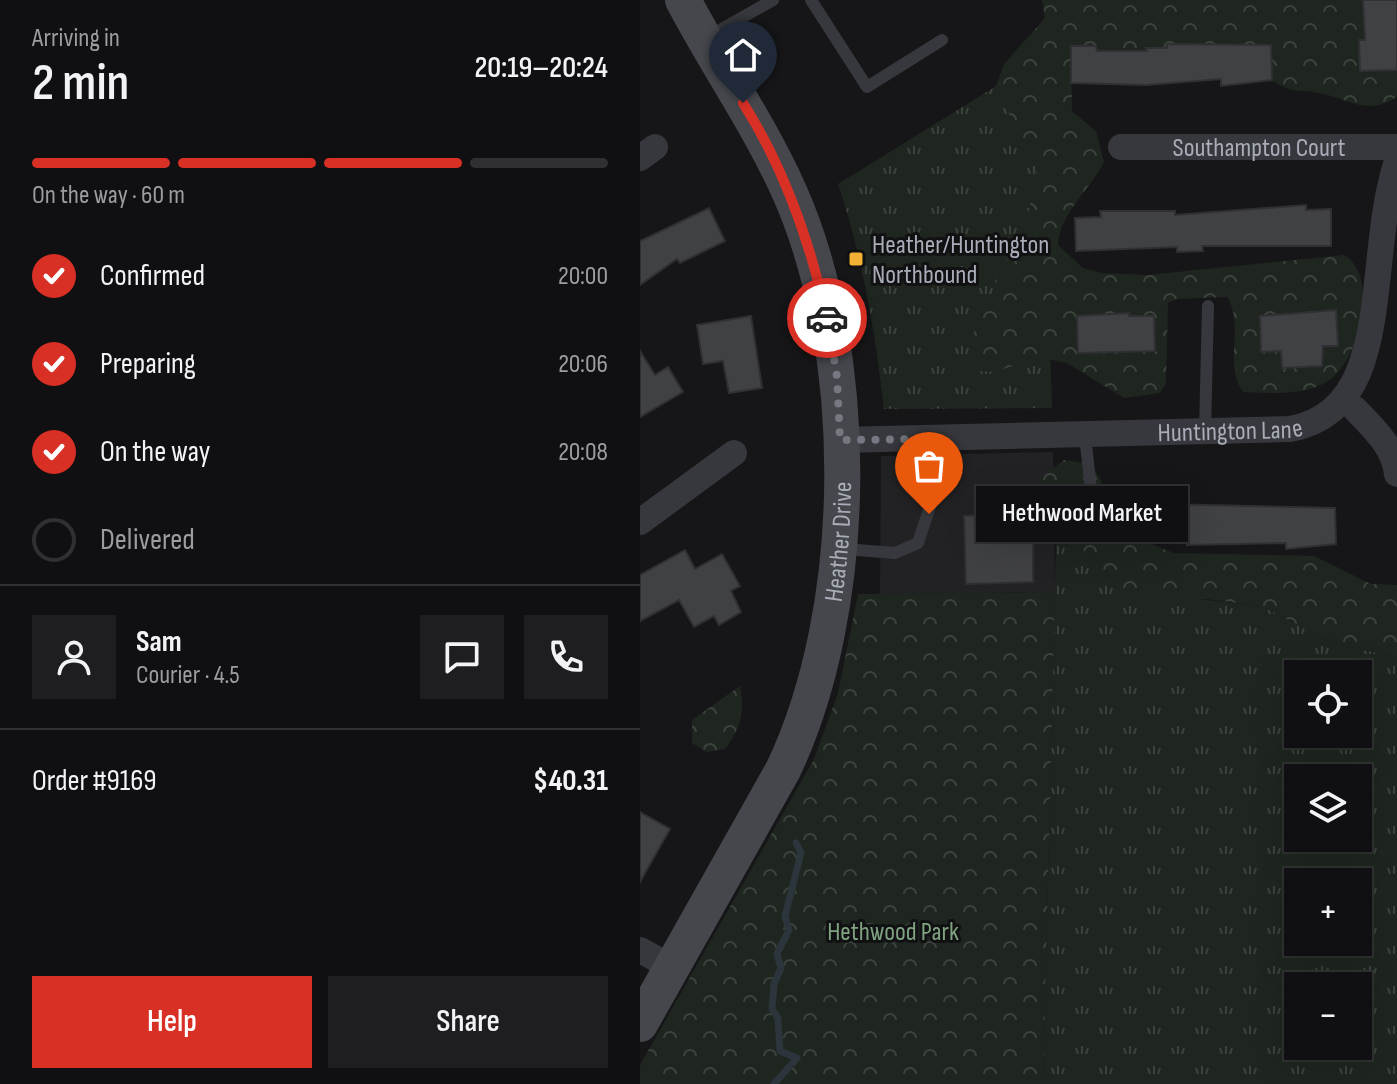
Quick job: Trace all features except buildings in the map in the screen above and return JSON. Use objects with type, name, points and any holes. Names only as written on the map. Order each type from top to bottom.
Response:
[{"type":"street","name":"Heather Drive","points":[[640,1024],[783,770],[802,729],[825,648],[840,548],[840,440],[831,336],[807,238],[757,124],[704,40],[683,0]]},
{"type":"street","name":"Southampton Court","points":[[1121,147],[1397,147]]},
{"type":"street","name":"Huntington Lane","points":[[840,440],[1085,436],[1315,426],[1355,409],[1369,395],[1387,365],[1393,326],[1395,276],[1390,193],[1397,161]]},
{"type":"street","points":[[1355,409],[1380,435],[1397,474]]},
{"type":"street","points":[[640,522],[734,453]]},
{"type":"street","points":[[640,950],[671,967]]},
{"type":"lane","points":[[704,40],[773,0]]},
{"type":"lane","points":[[811,0],[867,87],[942,40]]},
{"type":"lane","points":[[1205,432],[1208,306]]},
{"type":"lane","points":[[1085,436],[1095,525]]},
{"type":"lane","points":[[840,548],[895,553],[918,543],[940,476],[937,439]]},
{"type":"shaded area","points":[[1053,452],[1055,592],[880,594],[881,456]]},
{"type":"green space","points":[[1042,0],[1367,0],[1365,45],[1359,46],[1360,71],[1397,70],[1397,97],[1376,106],[1279,85],[1272,80],[1270,45],[1171,44],[1171,48],[1147,48],[1147,54],[1097,51],[1096,46],[1071,47],[1072,111],[1096,131],[1104,162],[1069,212],[1058,245],[1083,268],[1102,273],[1148,275],[1344,255],[1355,265],[1361,280],[1362,315],[1351,351],[1333,377],[1302,391],[1243,392],[1237,381],[1234,320],[1227,297],[1176,299],[1168,303],[1166,384],[1160,393],[1124,398],[1067,363],[1036,357],[996,372],[978,371],[968,356],[975,327],[991,303],[995,281],[1026,226],[1037,168],[1016,124],[994,92],[1004,64],[1045,18]],"holes":[[[1336,310],[1338,346],[1261,352],[1260,316]],[[1128,313],[1129,316],[1154,316],[1155,351],[1079,353],[1104,314]]]},
{"type":"green space","points":[[1040,59],[1052,408],[884,409],[867,295],[838,184]]},
{"type":"green space","points":[[1064,460],[1090,464],[1100,478],[1111,511],[1134,537],[1174,553],[1314,556],[1371,584],[1397,585],[1397,657],[1335,644],[1261,606],[1206,599],[1142,599],[1119,590],[1092,554],[1056,542],[1046,521],[1038,480]]},
{"type":"green space","points":[[1056,542],[1092,554],[1119,590],[1261,606],[1335,644],[1397,657],[1397,1084],[1043,1084]]},
{"type":"green space","name":"Hethwood Park","points":[[1055,592],[1043,1084],[640,1084],[640,1065],[814,759],[838,693],[858,594]]},
{"type":"green space","points":[[740,686],[740,719],[725,749],[707,752],[692,743],[692,720]]},
{"type":"waterway","points":[[774,1084],[797,1058],[780,1051],[778,1018],[772,1009],[774,984],[781,968],[777,954],[789,930],[785,916],[801,853],[796,843]]},
{"type":"way so far","points":[[827,318],[837,377],[840,440],[937,439],[940,476],[929,514]]},
{"type":"place","name":"Heather/Huntington Northbound","points":[[856,259]]},
{"type":"place","name":"Hethwood Market","points":[[929,514]]},
{"type":"route","points":[[743,103],[768,146],[799,216],[827,318]]}]
